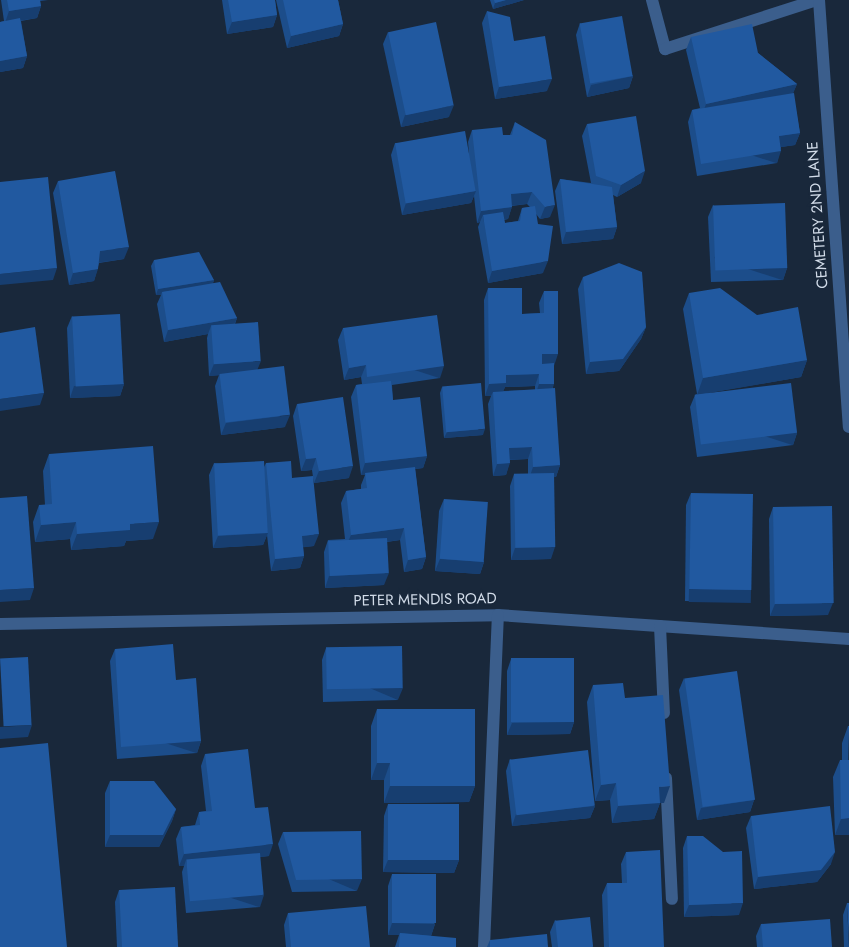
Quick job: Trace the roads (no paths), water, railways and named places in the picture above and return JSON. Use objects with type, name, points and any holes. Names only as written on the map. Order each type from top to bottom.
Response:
[{"type":"street","points":[[652,0],[665,49],[818,0]]},
{"type":"street","name":"CEMETERY 2ND LANE","points":[[818,0],[849,427]]},
{"type":"street","points":[[484,947],[498,615]]},
{"type":"street","name":"PETER MENDIS ROAD","points":[[0,624],[498,615],[849,639]]},
{"type":"street","points":[[660,626],[664,724]]},
{"type":"street","points":[[666,763],[672,899]]}]
